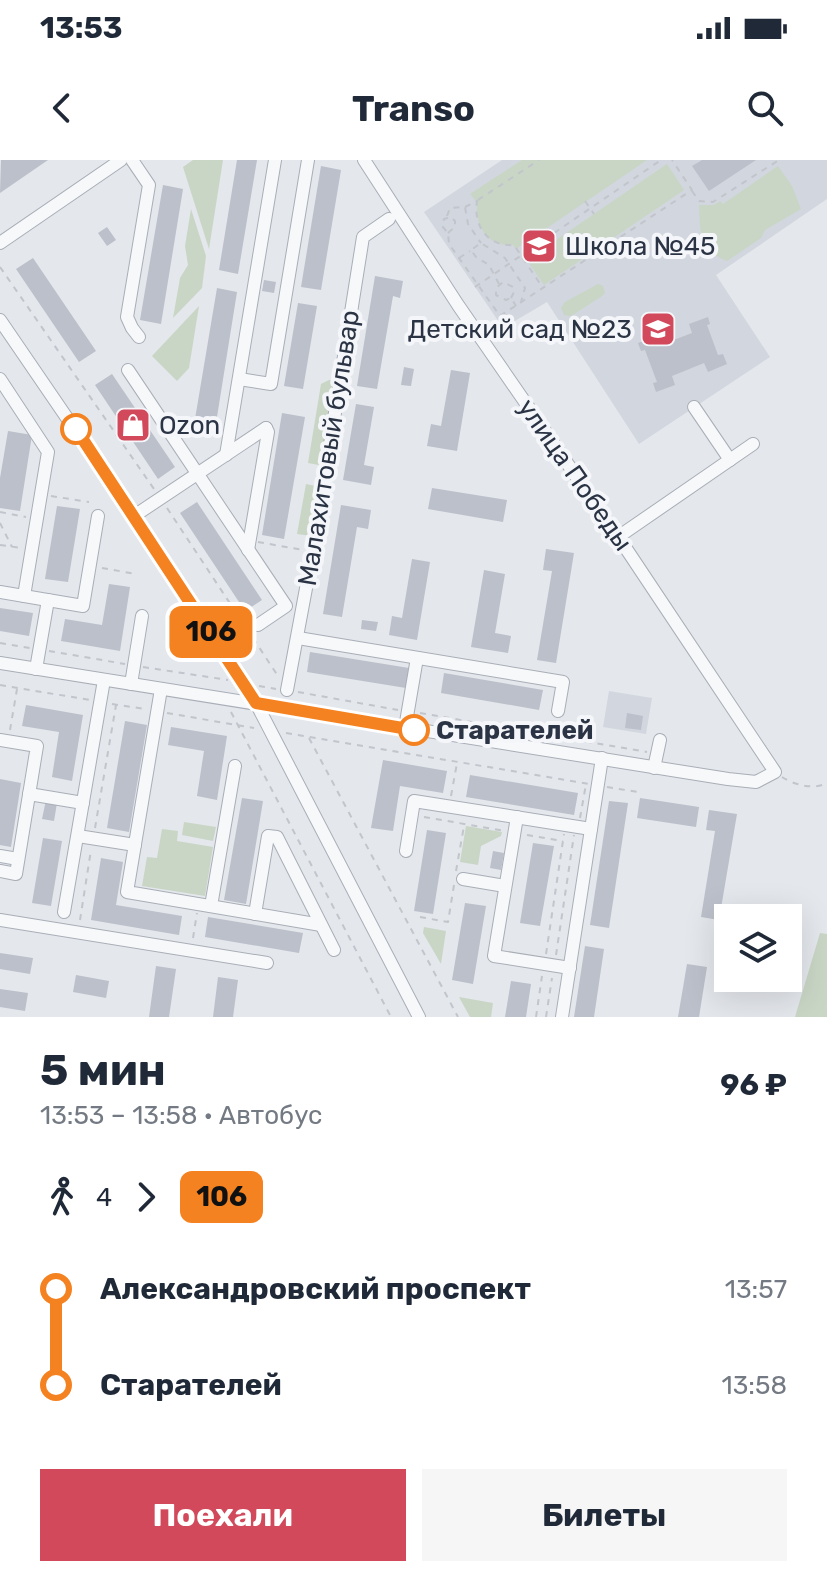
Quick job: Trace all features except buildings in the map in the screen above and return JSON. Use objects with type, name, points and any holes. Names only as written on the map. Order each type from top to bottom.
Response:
[{"type":"street","points":[[0,243],[121,160]]},
{"type":"street","points":[[132,160],[149,185],[127,317],[139,337]]},
{"type":"street","points":[[226,455],[275,160]]},
{"type":"street","points":[[239,379],[271,384],[308,160]]},
{"type":"street","name":"улица Победы","points":[[364,160],[458,305],[775,772]]},
{"type":"street","name":"Малахитовый бульвар","points":[[287,690],[313,551],[363,237],[389,219]]},
{"type":"street","points":[[0,320],[134,516],[256,703],[419,1017]]},
{"type":"street","points":[[128,370],[249,545],[286,606],[258,625]]},
{"type":"street","points":[[0,379],[48,452],[24,596]]},
{"type":"street","points":[[694,407],[730,460]]},
{"type":"street","points":[[134,516],[266,428],[268,432],[249,545]]},
{"type":"street","points":[[618,537],[753,444]]},
{"type":"street","points":[[0,592],[83,606],[98,516]]},
{"type":"street","points":[[36,669],[48,600]]},
{"type":"street","points":[[131,684],[142,616]]},
{"type":"street","points":[[298,638],[563,682],[558,711]]},
{"type":"street","points":[[405,728],[417,658]]},
{"type":"street","points":[[0,663],[654,768],[756,782],[775,772]]},
{"type":"street","points":[[64,912],[104,680]]},
{"type":"street","points":[[161,689],[127,892],[321,925]]},
{"type":"street","points":[[654,768],[660,740]]},
{"type":"street","points":[[0,871],[16,874],[37,746],[4,741]]},
{"type":"street","points":[[562,1017],[570,968],[578,826],[602,758]]},
{"type":"street","points":[[205,905],[235,766]]},
{"type":"street","points":[[29,794],[83,803]]},
{"type":"street","points":[[406,851],[414,801],[578,826]]},
{"type":"street","points":[[517,817],[494,956],[570,968]]},
{"type":"street","points":[[78,836],[135,845]]},
{"type":"street","points":[[255,914],[268,836],[277,837],[334,950]]},
{"type":"street","points":[[0,856],[18,859]]},
{"type":"street","points":[[463,879],[505,886]]},
{"type":"street","points":[[0,920],[267,963]]},
{"type":"path","points":[[539,160],[477,201],[447,210],[442,226],[448,233],[449,244],[476,286],[500,316],[692,190]]},
{"type":"path","points":[[476,286],[661,160]]},
{"type":"path","points":[[672,160],[699,201],[713,202],[779,160]]},
{"type":"path","points":[[477,201],[476,219],[486,235],[497,243],[514,245],[543,289]]},
{"type":"path","points":[[585,201],[594,214]]},
{"type":"path","points":[[465,207],[468,224],[481,243],[510,263],[525,288],[521,303]]},
{"type":"path","points":[[447,217],[451,217],[455,224],[454,230],[448,233]]},
{"type":"path","points":[[459,258],[481,243]]},
{"type":"path","points":[[471,250],[489,265],[499,284]]},
{"type":"path","points":[[0,267],[161,498],[287,690]]},
{"type":"path","points":[[503,282],[513,287],[511,298],[506,300],[496,295],[499,284],[503,282]]},
{"type":"path","points":[[511,298],[516,306]]},
{"type":"path","points":[[41,495],[89,502]]},
{"type":"path","points":[[0,512],[37,519]]},
{"type":"path","points":[[0,523],[12,547]]},
{"type":"path","points":[[0,545],[32,550]]},
{"type":"path","points":[[249,545],[313,551]]},
{"type":"path","points":[[90,566],[136,574]]},
{"type":"path","points":[[0,643],[233,682]]},
{"type":"path","points":[[212,677],[218,688]]},
{"type":"path","points":[[0,685],[254,728]]},
{"type":"path","points":[[253,685],[657,753]]},
{"type":"path","points":[[4,741],[17,688]]},
{"type":"path","points":[[80,920],[116,705]]},
{"type":"path","points":[[231,712],[391,1017]]},
{"type":"path","points":[[286,733],[638,792]]},
{"type":"path","points":[[309,737],[458,1017]]},
{"type":"path","points":[[449,806],[457,762]]},
{"type":"path","points":[[775,772],[790,783],[819,787],[827,783]]},
{"type":"path","points":[[536,1017],[578,826],[592,784]]},
{"type":"path","points":[[411,815],[563,841]]},
{"type":"path","points":[[546,1017],[563,841],[578,826]]},
{"type":"path","points":[[190,952],[205,905]]},
{"type":"shaded area","points":[[502,160],[827,160],[827,199],[716,275],[770,357],[639,444],[547,302],[503,328],[424,212]]},
{"type":"shaded area","points":[[609,691],[652,698],[646,734],[603,727]]},
{"type":"green space","points":[[193,160],[223,160],[209,249],[183,167]]},
{"type":"green space","points":[[522,160],[647,160],[516,249],[513,245],[490,239],[484,233],[478,219],[477,202],[470,194]]},
{"type":"green space","points":[[667,164],[684,190],[544,285],[527,260]]},
{"type":"green space","points":[[778,166],[792,186],[801,209],[765,230],[761,238],[727,261],[718,257],[703,239],[699,205],[714,205],[720,201],[723,204]]},
{"type":"green space","points":[[191,209],[206,256],[202,288],[173,318],[180,278],[188,265],[185,246]]},
{"type":"green space","points":[[598,284],[603,286],[605,293],[602,296],[571,316],[564,315],[561,308],[565,302]]},
{"type":"green space","points":[[199,306],[189,368],[177,381],[152,356]]},
{"type":"green space","points":[[329,380],[338,381],[324,466],[308,463],[321,384]]},
{"type":"green space","points":[[306,484],[320,487],[312,536],[297,534]]},
{"type":"green space","points":[[184,822],[216,827],[213,841],[182,835]]},
{"type":"green space","points":[[466,826],[502,832],[501,836],[481,846],[478,865],[460,862]]},
{"type":"green space","points":[[162,829],[178,831],[177,841],[213,847],[205,896],[142,886],[147,857],[157,858]]},
{"type":"green space","points":[[424,927],[446,931],[441,964],[423,933]]},
{"type":"green space","points":[[820,933],[827,934],[827,1017],[795,1017]]},
{"type":"green space","points":[[459,997],[493,1003],[491,1017],[470,1017]]},
{"type":"bus line","name":"106","points":[[76,429],[256,703],[414,730]]},
{"type":"place","name":"Школа №45","points":[[539,246]]},
{"type":"place","name":"Детский сад №23","points":[[658,329]]},
{"type":"place","name":"Ozon","points":[[133,425]]},
{"type":"place","name":"Старателей","points":[[414,730]]}]
